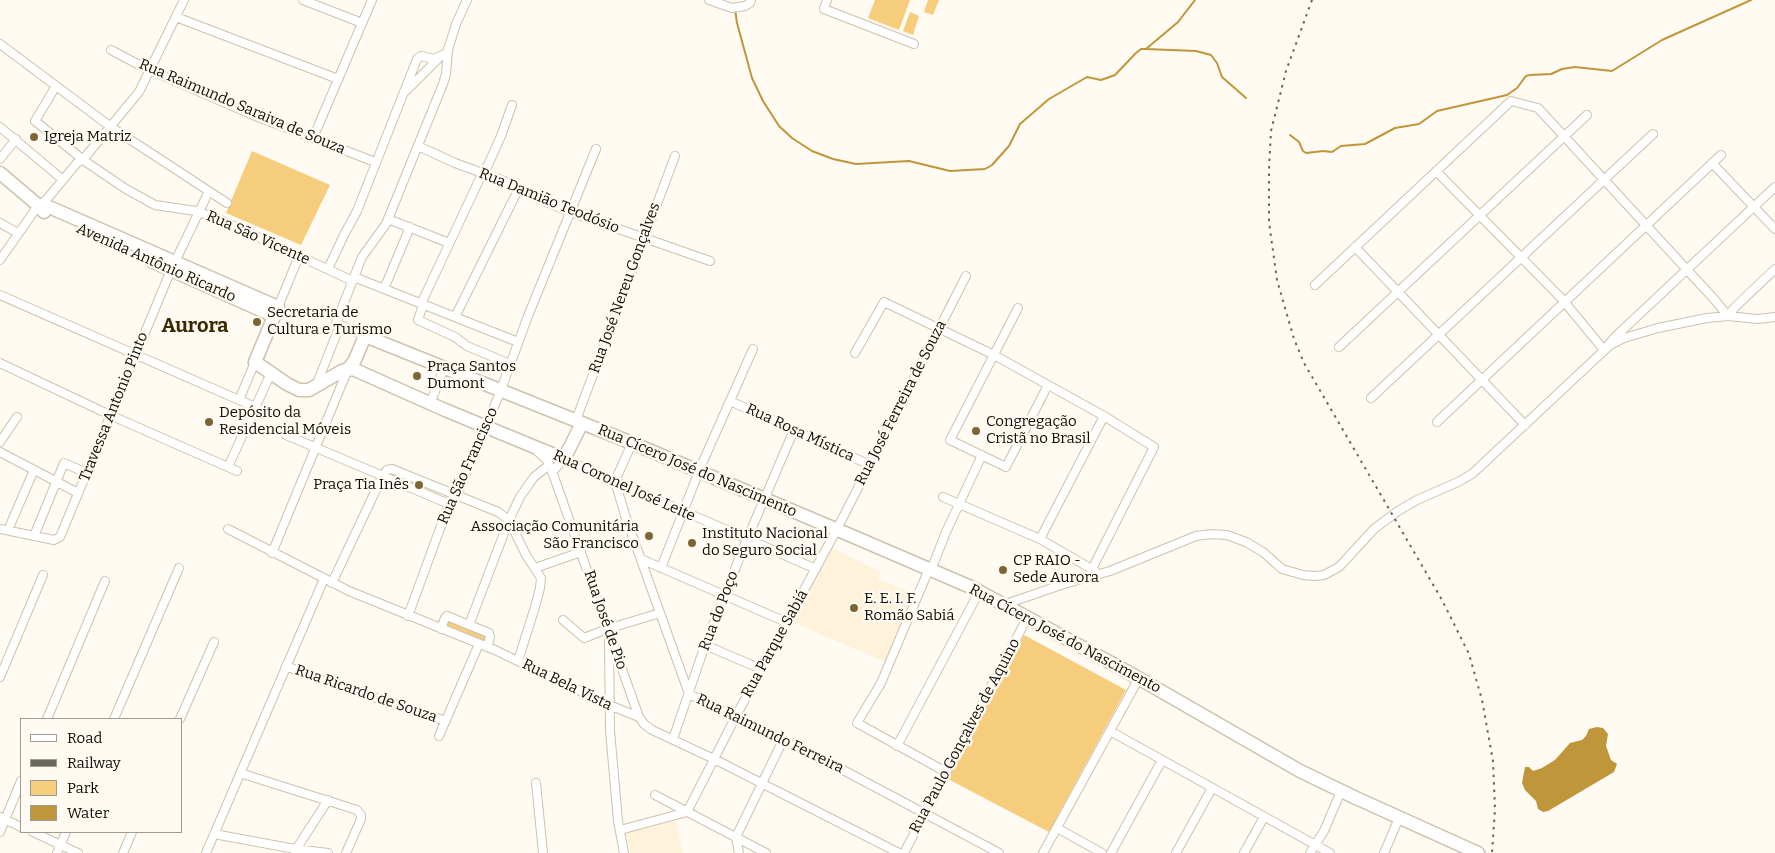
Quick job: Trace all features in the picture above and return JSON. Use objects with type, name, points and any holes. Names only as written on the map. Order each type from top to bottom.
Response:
[{"type":"main road","name":"Avenida Antônio Ricardo","points":[[0,174],[44,212],[276,312]]},
{"type":"main road","points":[[276,312],[255,362],[298,390],[308,391],[348,369],[354,362],[365,336]]},
{"type":"main road","name":"Rua Cícero José do Nascimento","points":[[365,336],[764,498],[979,592],[1139,678],[1293,767],[1399,818],[1478,853]]},
{"type":"main road","name":"Rua Coronel José Leite","points":[[348,369],[355,370],[430,404],[564,459]]},
{"type":"main road","name":"Rua José Nereu Gonçalves","points":[[564,459],[579,422]]},
{"type":"street","points":[[0,260],[39,206],[47,199],[62,179],[83,159],[139,92],[184,0]]},
{"type":"street","points":[[303,0],[362,23]]},
{"type":"street","points":[[313,138],[372,0]]},
{"type":"street","points":[[316,387],[353,279],[364,254],[383,230],[444,80],[446,53],[467,0]]},
{"type":"street","points":[[709,0],[736,8],[750,3],[750,0]]},
{"type":"street","points":[[827,0],[824,9],[914,44]]},
{"type":"street","points":[[176,17],[338,79]]},
{"type":"street","points":[[0,44],[110,127],[227,202]]},
{"type":"street","name":"Rua Raimundo Saraiva de Souza","points":[[110,50],[150,70],[253,115],[376,162]]},
{"type":"street","points":[[328,270],[357,211],[418,57],[421,56],[433,60],[446,53]]},
{"type":"street","points":[[403,94],[446,53]]},
{"type":"street","name":"Rua São Vicente","points":[[56,86],[34,121],[83,159],[151,204],[164,208],[198,212],[224,221],[328,270],[384,289],[518,342]]},
{"type":"street","points":[[1315,285],[1511,101],[1538,108],[1728,316]]},
{"type":"street","points":[[510,364],[467,346],[455,336],[418,320],[422,304],[449,243],[501,136],[512,105]]},
{"type":"street","points":[[1339,347],[1587,115]]},
{"type":"street","points":[[0,127],[62,179]]},
{"type":"street","points":[[1371,398],[1653,134]]},
{"type":"street","points":[[0,160],[16,139]]},
{"type":"street","name":"Rua Damião Teodósio","points":[[418,146],[451,162],[519,188],[570,212],[710,261]]},
{"type":"street","name":"Rua São Francisco","points":[[408,616],[449,504],[457,494],[500,391],[596,150]]},
{"type":"street","points":[[1437,422],[1721,154]]},
{"type":"street","name":"Rua José Nereu Gonçalves","points":[[579,422],[675,156]]},
{"type":"street","points":[[1712,163],[1775,229]]},
{"type":"street","points":[[1436,171],[1564,302],[1604,350]]},
{"type":"street","points":[[1003,605],[1061,585],[1101,574],[1196,536],[1219,534],[1236,537],[1251,544],[1282,569],[1303,575],[1324,575],[1340,566],[1374,530],[1398,511],[1416,500],[1472,474],[1775,187]]},
{"type":"street","points":[[455,317],[519,188]]},
{"type":"street","name":"Travessa Antonio Pinto","points":[[34,536],[54,540],[60,536],[173,266],[209,191]]},
{"type":"street","points":[[388,219],[449,243]]},
{"type":"street","points":[[0,222],[18,233]]},
{"type":"street","points":[[384,289],[410,227]]},
{"type":"street","points":[[1355,247],[1525,425]]},
{"type":"street","points":[[276,312],[299,256]]},
{"type":"street","points":[[1728,316],[1735,306],[1775,269]]},
{"type":"street","name":"Rua José Ferreira de Souza","points":[[837,529],[966,276]]},
{"type":"street","points":[[0,295],[255,407]]},
{"type":"street","points":[[856,352],[884,302],[994,355],[1104,416],[1154,447],[1092,569]]},
{"type":"street","points":[[1018,308],[950,440],[1006,467],[1048,385]]},
{"type":"street","points":[[1604,350],[1624,338],[1658,328],[1707,318],[1728,316],[1758,319],[1775,316]]},
{"type":"street","name":"Rua Cícero José do Nascimento","points":[[338,324],[365,336]]},
{"type":"street","points":[[661,568],[699,471],[753,349]]},
{"type":"street","points":[[239,400],[255,362]]},
{"type":"street","points":[[0,363],[110,415],[236,471]]},
{"type":"street","points":[[430,404],[444,368]]},
{"type":"street","points":[[272,553],[348,369]]},
{"type":"street","points":[[228,467],[271,373]]},
{"type":"street","name":"Rua Rosa Mística","points":[[730,401],[870,465]]},
{"type":"street","points":[[1040,539],[1104,416]]},
{"type":"street","points":[[0,442],[17,417]]},
{"type":"street","name":"Rua do Poço","points":[[673,739],[705,645],[747,539],[794,430]]},
{"type":"street","points":[[286,435],[449,504]]},
{"type":"street","name":"Rua Coronel José Leite","points":[[515,438],[541,454],[551,469]]},
{"type":"street","points":[[614,481],[632,443]]},
{"type":"street","points":[[0,452],[78,493]]},
{"type":"street","points":[[946,772],[857,723],[884,677],[959,504],[982,456]]},
{"type":"street","name":"Rua José Nereu Gonçalves","points":[[469,624],[509,520],[520,497],[538,473],[551,469],[564,459]]},
{"type":"street","name":"Rua Coronel José Leite","points":[[564,459],[816,570]]},
{"type":"street","points":[[34,470],[4,530],[34,536],[64,463],[87,473]]},
{"type":"street","points":[[332,583],[387,470],[392,469],[457,494],[498,512],[509,520],[526,555],[541,578],[526,639],[518,661]]},
{"type":"street","name":"Rua José de Pio","points":[[551,469],[639,717]]},
{"type":"street","name":"Rua Raimundo Ferreira","points":[[614,481],[688,694],[783,740],[998,853]]},
{"type":"street","points":[[942,497],[1040,539],[1101,574]]},
{"type":"street","name":"Rua Bela Vista","points":[[228,529],[332,583],[408,616],[483,645],[609,705],[639,717],[647,727],[899,853]]},
{"type":"street","name":"Rua Parque Sabiá","points":[[687,812],[736,716],[837,529]]},
{"type":"street","points":[[535,568],[581,552]]},
{"type":"street","points":[[641,559],[786,622]]},
{"type":"street","points":[[114,718],[179,568]]},
{"type":"street","points":[[0,677],[42,575]]},
{"type":"street","points":[[206,853],[324,579]]},
{"type":"street","points":[[47,718],[105,582]]},
{"type":"street","points":[[898,746],[979,592]]},
{"type":"street","points":[[563,620],[584,638],[660,613]]},
{"type":"street","points":[[439,736],[483,645],[490,637],[488,633],[447,616],[441,629]]},
{"type":"street","name":"Rua Paulo Gonçalves de Aquino","points":[[904,853],[1027,618]]},
{"type":"street","points":[[608,631],[612,764],[624,852],[615,853]]},
{"type":"street","points":[[180,718],[214,642]]},
{"type":"street","points":[[705,645],[761,669]]},
{"type":"street","name":"Rua Ricardo de Souza","points":[[286,666],[321,680],[446,721]]},
{"type":"street","points":[[1043,853],[1139,678]]},
{"type":"street","points":[[1110,731],[1330,853]]},
{"type":"street","points":[[739,853],[736,837],[783,740]]},
{"type":"street","points":[[1111,853],[1162,760]]},
{"type":"street","points":[[240,773],[353,808],[359,812],[361,820],[346,853]]},
{"type":"street","points":[[536,783],[543,853]]},
{"type":"street","points":[[0,832],[3,818],[20,784]]},
{"type":"street","points":[[1176,853],[1212,788]]},
{"type":"street","points":[[1310,853],[1324,831],[1341,791]]},
{"type":"street","points":[[655,794],[766,853]]},
{"type":"street","points":[[295,851],[328,800]]},
{"type":"street","points":[[620,830],[687,812]]},
{"type":"street","points":[[1244,853],[1264,817]]},
{"type":"street","points":[[3,818],[20,826]]},
{"type":"street","points":[[1384,853],[1399,818]]},
{"type":"street","points":[[1057,828],[1102,853]]},
{"type":"street","points":[[34,833],[78,853]]},
{"type":"street","points":[[57,853],[66,833]]},
{"type":"street","points":[[123,853],[132,833]]},
{"type":"street","points":[[214,834],[295,851],[328,853]]},
{"type":"shaded area","name":"E. E. I. F. Romão Sabiá","points":[[831,547],[881,572],[878,579],[915,594],[886,662],[792,622]]},
{"type":"shaded area","points":[[676,821],[683,853],[631,853],[626,833]]},
{"type":"green space","points":[[875,0],[910,0],[899,30],[868,18]]},
{"type":"green space","points":[[928,0],[939,0],[933,15],[924,12]]},
{"type":"green space","points":[[910,12],[919,16],[913,35],[903,31]]},
{"type":"green space","points":[[252,151],[330,185],[301,245],[226,213]]},
{"type":"green space","points":[[447,619],[487,635],[485,643],[444,628]]},
{"type":"green space","points":[[1024,635],[1126,690],[1049,832],[946,778]]},
{"type":"water","points":[[1603,728],[1608,734],[1606,746],[1611,760],[1617,764],[1614,772],[1548,811],[1543,812],[1538,809],[1536,801],[1525,790],[1522,783],[1525,767],[1529,767],[1533,771],[1542,768],[1555,760],[1570,743],[1582,740],[1589,729]]},
{"type":"waterway","points":[[735,9],[752,78],[763,101],[779,126],[792,138],[812,151],[833,159],[856,164],[909,161],[950,171],[985,169],[992,165],[1009,146],[1020,124],[1049,99],[1087,77],[1101,80],[1115,75],[1136,53],[1141,49],[1146,49],[1178,22],[1195,0]]},
{"type":"waterway","points":[[1290,135],[1299,142],[1306,153],[1332,152],[1341,146],[1365,144],[1395,128],[1419,124],[1437,111],[1507,95],[1517,88],[1526,76],[1551,74],[1562,69],[1575,67],[1612,71],[1662,40],[1751,0]]},
{"type":"waterway","points":[[1146,49],[1196,51],[1211,55],[1217,63],[1222,77],[1246,98]]},
{"type":"railway","points":[[1312,0],[1286,71],[1271,131],[1269,222],[1277,280],[1294,339],[1304,363],[1442,600],[1469,654],[1482,700],[1493,761],[1495,809],[1492,853]]},
{"type":"place","name":"Igreja Matriz","points":[[34,137]]},
{"type":"place","name":"Secretaria de Cultura e Turismo","points":[[257,322]]},
{"type":"place","name":"Praça Santos Dumont","points":[[417,376]]},
{"type":"place","name":"Depósito da Residencial Móveis","points":[[209,422]]},
{"type":"place","name":"Congregação Cristã no Brasil","points":[[976,431]]},
{"type":"place","name":"Praça Tia Inês","points":[[419,485]]},
{"type":"place","name":"Associação Comunitária São Francisco","points":[[649,536]]},
{"type":"place","name":"Instituto Nacional do Seguro Social","points":[[692,543]]},
{"type":"place","name":"CP RAIO - Sede Aurora","points":[[1003,570]]},
{"type":"place","name":"E. E. I. F. Romão Sabiá","points":[[854,608]]},
{"type":"district","name":"Aurora","points":[[195,326]]}]
